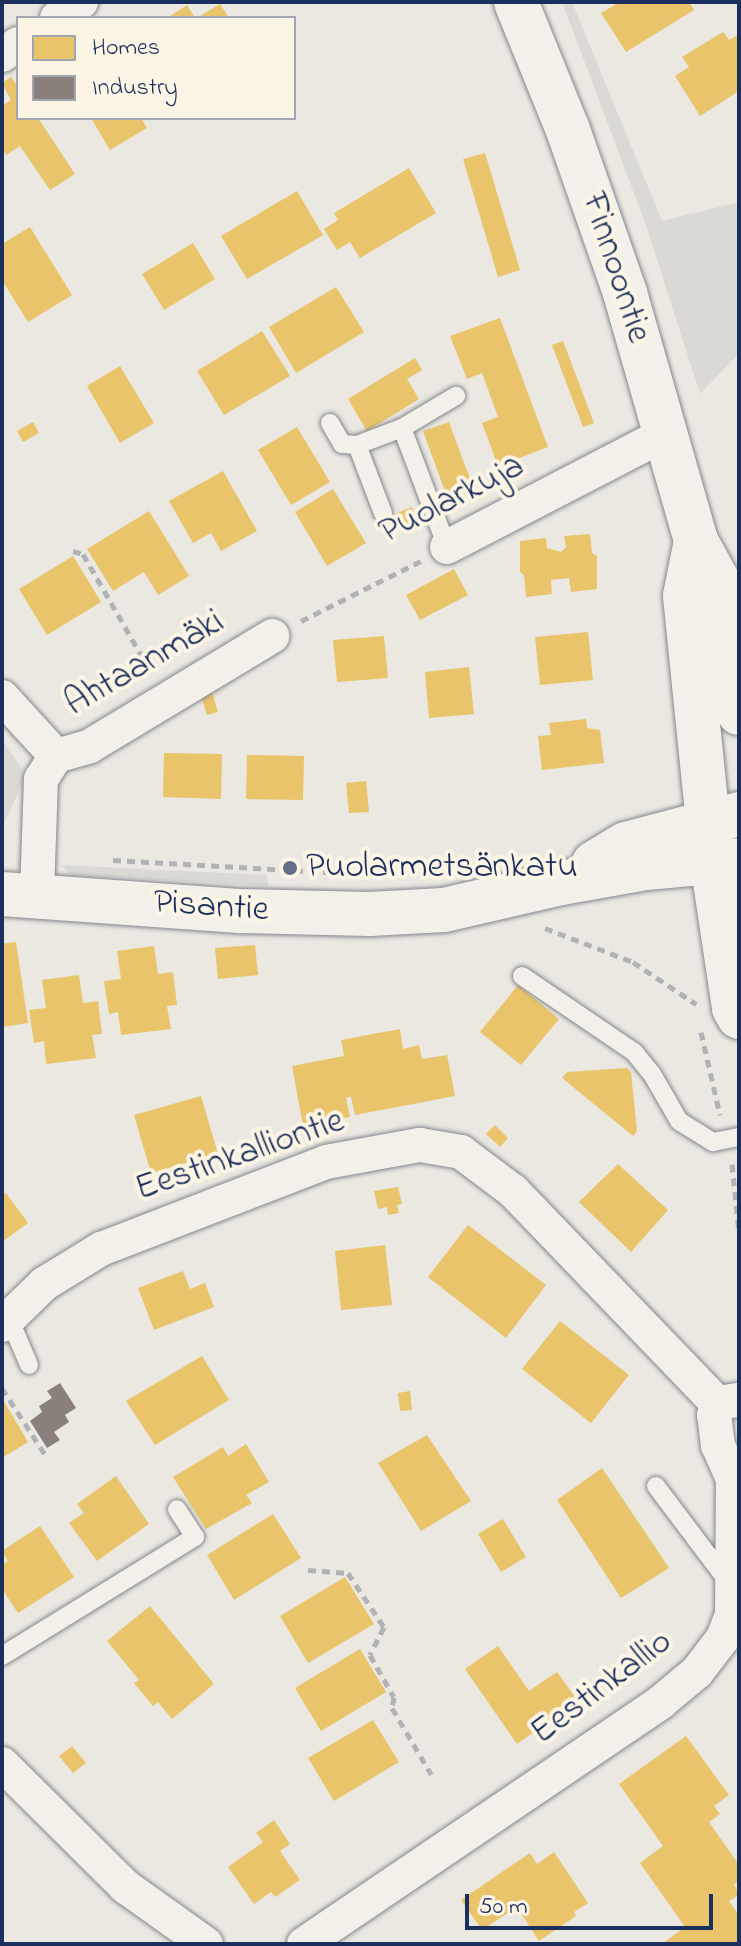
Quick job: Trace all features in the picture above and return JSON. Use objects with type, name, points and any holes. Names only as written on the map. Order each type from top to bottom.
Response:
[{"type":"main road","name":"Finnoontie","points":[[516,2],[568,130],[625,293],[696,541],[724,592],[739,713]]},
{"type":"main road","name":"Finnoontie","points":[[696,541],[685,596],[724,840],[732,994],[739,1017]]},
{"type":"main road","name":"Pisantie","points":[[19,894],[242,911],[369,914],[444,910],[561,883],[646,868],[724,840]]},
{"type":"street","points":[[60,16],[81,2]]},
{"type":"street","name":"Puolarkuja","points":[[447,547],[667,433]]},
{"type":"street","name":"Ahtaanmäki","points":[[56,756],[90,746],[272,636]]},
{"type":"street","points":[[2,697],[56,756],[41,779],[19,894]]},
{"type":"street","name":"Eestinkalliontie","points":[[6,1321],[44,1284],[101,1249],[173,1218],[326,1162],[420,1145],[461,1152],[513,1191],[728,1402]]},
{"type":"street","name":"Eestinkallio","points":[[304,1944],[661,1702],[697,1672],[723,1638],[732,1615],[733,1479],[714,1429],[728,1402]]},
{"type":"street","points":[[2,1764],[126,1887],[206,1944]]},
{"type":"lane","points":[[330,423],[342,444],[357,445],[402,428],[456,396]]},
{"type":"lane","points":[[402,428],[447,547]]},
{"type":"lane","points":[[357,445],[383,513]]},
{"type":"lane","points":[[522,976],[634,1052],[652,1074],[679,1121],[713,1142],[732,1138]]},
{"type":"lane","points":[[6,1321],[29,1365]]},
{"type":"lane","points":[[656,1486],[733,1588]]},
{"type":"lane","points":[[2,1656],[195,1537],[177,1509]]},
{"type":"path","name":"Puolarkuja","points":[[272,636],[447,547]]},
{"type":"path","points":[[73,551],[83,554],[145,662]]},
{"type":"path","points":[[100,860],[329,872]]},
{"type":"path","points":[[533,924],[633,962],[696,1005]]},
{"type":"path","points":[[694,990],[732,1138],[739,1232]]},
{"type":"path","points":[[2,1388],[46,1456]]},
{"type":"path","points":[[308,1570],[348,1573],[384,1627],[370,1655],[394,1697],[392,1708],[431,1774]]},
{"type":"shaded area","points":[[562,2],[572,2],[662,221],[739,202],[739,353],[700,394],[646,225]]},
{"type":"shaded area","points":[[2,739],[26,775],[2,828]]},
{"type":"shaded area","points":[[60,865],[267,875],[268,886],[72,875]]},
{"type":"building: Homes","points":[[613,2],[689,2],[694,10],[626,52],[601,13],[615,5]]},
{"type":"building: Homes","points":[[220,4],[228,16],[200,16]]},
{"type":"building: Homes","points":[[187,5],[194,16],[170,16]]},
{"type":"building: Homes","points":[[723,32],[729,40],[739,34],[739,91],[700,116],[675,76],[689,67],[682,57]]},
{"type":"building: Homes","points":[[11,77],[16,84],[16,120],[39,120],[75,174],[50,190],[20,146],[6,155],[2,148],[2,106],[11,100],[2,83]]},
{"type":"building: Homes","points":[[92,120],[142,120],[147,128],[110,150]]},
{"type":"building: Homes","points":[[485,153],[520,270],[498,277],[463,159]]},
{"type":"building: Homes","points":[[409,168],[436,213],[360,258],[350,242],[337,250],[324,229],[338,220],[334,213]]},
{"type":"building: Homes","points":[[297,191],[323,235],[247,279],[221,236]]},
{"type":"building: Homes","points":[[30,227],[72,295],[28,322],[2,280],[2,244]]},
{"type":"building: Homes","points":[[193,243],[215,279],[164,310],[142,274]]},
{"type":"building: Homes","points":[[336,287],[364,332],[296,373],[269,327]]},
{"type":"building: Homes","points":[[500,318],[548,447],[498,466],[482,423],[498,417],[482,373],[467,379],[450,336]]},
{"type":"building: Homes","points":[[262,331],[290,376],[224,415],[197,371]]},
{"type":"building: Homes","points":[[563,341],[594,423],[583,427],[552,345]]},
{"type":"building: Homes","points":[[415,358],[422,370],[407,379],[419,399],[367,431],[348,399]]},
{"type":"building: Homes","points":[[120,366],[154,423],[120,443],[87,386]]},
{"type":"building: Homes","points":[[33,422],[39,433],[23,442],[17,431]]},
{"type":"building: Homes","points":[[449,422],[473,487],[447,497],[423,431]]},
{"type":"building: Homes","points":[[297,427],[330,482],[291,505],[258,450]]},
{"type":"building: Homes","points":[[223,471],[257,531],[221,551],[211,533],[193,543],[169,501]]},
{"type":"building: Homes","points":[[333,489],[366,543],[327,566],[295,512]]},
{"type":"building: Homes","points":[[412,507],[418,521],[398,529],[392,515]]},
{"type":"building: Homes","points":[[149,511],[189,576],[158,595],[144,572],[113,591],[87,549]]},
{"type":"building: Homes","points":[[590,534],[592,553],[597,556],[597,589],[571,592],[569,578],[551,580],[552,594],[526,597],[524,575],[520,572],[520,541],[546,538],[547,548],[561,552],[566,547],[564,536]]},
{"type":"building: Homes","points":[[73,556],[101,602],[47,635],[19,589]]},
{"type":"building: Homes","points":[[454,569],[468,595],[420,620],[406,595]]},
{"type":"building: Homes","points":[[588,632],[593,680],[540,685],[535,637]]},
{"type":"building: Homes","points":[[384,636],[388,678],[337,682],[333,640]]},
{"type":"building: Homes","points":[[469,667],[474,714],[429,718],[425,672]]},
{"type":"building: Homes","points":[[212,692],[218,712],[207,715],[201,696]]},
{"type":"building: Homes","points":[[586,719],[587,728],[600,730],[604,763],[542,770],[538,736],[551,735],[549,723]]},
{"type":"building: Homes","points":[[164,753],[222,754],[221,799],[163,797]]},
{"type":"building: Homes","points":[[247,755],[304,756],[303,800],[246,799]]},
{"type":"building: Homes","points":[[366,781],[369,812],[349,813],[346,783]]},
{"type":"building: Homes","points":[[16,942],[28,1023],[2,1027],[2,944]]},
{"type":"building: Homes","points":[[255,945],[258,975],[218,979],[215,948]]},
{"type":"building: Homes","points":[[154,946],[158,974],[173,972],[177,1005],[167,1006],[171,1029],[121,1035],[118,1012],[109,1014],[104,981],[121,979],[117,951]]},
{"type":"building: Homes","points":[[79,975],[83,1003],[98,1001],[102,1034],[92,1035],[96,1058],[46,1064],[44,1041],[34,1043],[29,1010],[46,1008],[42,980]]},
{"type":"building: Homes","points":[[518,985],[559,1019],[521,1065],[480,1032]]},
{"type":"building: Homes","points":[[400,1029],[403,1049],[419,1045],[422,1059],[447,1055],[455,1096],[355,1115],[351,1097],[346,1098],[350,1117],[303,1126],[292,1066],[344,1056],[341,1040]]},
{"type":"building: Homes","points":[[627,1068],[631,1072],[637,1131],[633,1136],[562,1078],[567,1072]]},
{"type":"building: Homes","points":[[201,1096],[218,1154],[151,1173],[134,1115]]},
{"type":"building: Homes","points":[[495,1125],[508,1138],[500,1147],[486,1134]]},
{"type":"building: Homes","points":[[618,1164],[668,1210],[631,1252],[579,1202]]},
{"type":"building: Homes","points":[[398,1187],[402,1204],[397,1205],[399,1213],[388,1215],[387,1207],[378,1209],[374,1191]]},
{"type":"building: Homes","points":[[6,1193],[28,1223],[2,1242],[2,1196]]},
{"type":"building: Homes","points":[[468,1225],[546,1285],[506,1338],[428,1277]]},
{"type":"building: Homes","points":[[385,1245],[392,1305],[341,1310],[335,1251]]},
{"type":"building: Homes","points":[[183,1271],[190,1289],[205,1283],[214,1307],[154,1330],[138,1288]]},
{"type":"building: Homes","points":[[560,1321],[629,1375],[591,1423],[522,1369]]},
{"type":"building: Homes","points":[[202,1356],[229,1400],[155,1445],[126,1401]]},
{"type":"building: Homes","points":[[410,1391],[412,1410],[400,1411],[398,1393]]},
{"type":"building: Homes","points":[[2,1398],[28,1442],[2,1458]]},
{"type":"building: Homes","points":[[427,1435],[471,1501],[421,1531],[378,1463]]},
{"type":"building: Homes","points":[[246,1444],[269,1482],[246,1495],[252,1503],[206,1529],[173,1477],[223,1447],[228,1456]]},
{"type":"building: Homes","points":[[602,1468],[669,1568],[621,1598],[557,1500]]},
{"type":"building: Homes","points":[[116,1476],[149,1524],[97,1561],[69,1523],[84,1513],[77,1504]]},
{"type":"building: Homes","points":[[273,1514],[301,1558],[234,1600],[207,1555]]},
{"type":"building: Homes","points":[[503,1519],[526,1557],[501,1572],[478,1534]]},
{"type":"building: Homes","points":[[40,1526],[74,1577],[18,1613],[2,1589],[2,1565],[8,1561],[2,1551]]},
{"type":"building: Homes","points":[[345,1577],[374,1624],[308,1663],[280,1616]]},
{"type":"building: Homes","points":[[150,1606],[214,1684],[172,1719],[158,1702],[153,1706],[134,1683],[139,1680],[107,1641]]},
{"type":"building: Homes","points":[[498,1646],[529,1691],[557,1672],[578,1701],[517,1744],[465,1669]]},
{"type":"building: Homes","points":[[360,1649],[386,1692],[321,1731],[295,1688]]},
{"type":"building: Homes","points":[[373,1720],[399,1762],[334,1801],[308,1758]]},
{"type":"building: Homes","points":[[686,1736],[729,1795],[714,1806],[720,1814],[709,1822],[739,1865],[739,1881],[734,1884],[739,1895],[729,1901],[739,1915],[739,1944],[662,1944],[685,1927],[640,1863],[663,1846],[619,1784]]},
{"type":"building: Homes","points":[[72,1746],[86,1763],[73,1773],[59,1756]]},
{"type":"building: Homes","points":[[274,1820],[290,1844],[280,1851],[300,1880],[275,1897],[271,1892],[254,1904],[228,1867],[263,1842],[256,1833]]},
{"type":"building: Homes","points":[[554,1852],[588,1903],[574,1912],[576,1916],[539,1941],[517,1907],[482,1930],[461,1900],[530,1853],[537,1864]]},
{"type":"building: Industry","points":[[60,1383],[76,1408],[65,1415],[69,1422],[54,1432],[60,1440],[47,1448],[30,1421],[42,1412],[39,1406],[52,1398],[47,1391]]},
{"type":"place","name":"Puolarmetsänkatu","points":[[290,868]]}]
